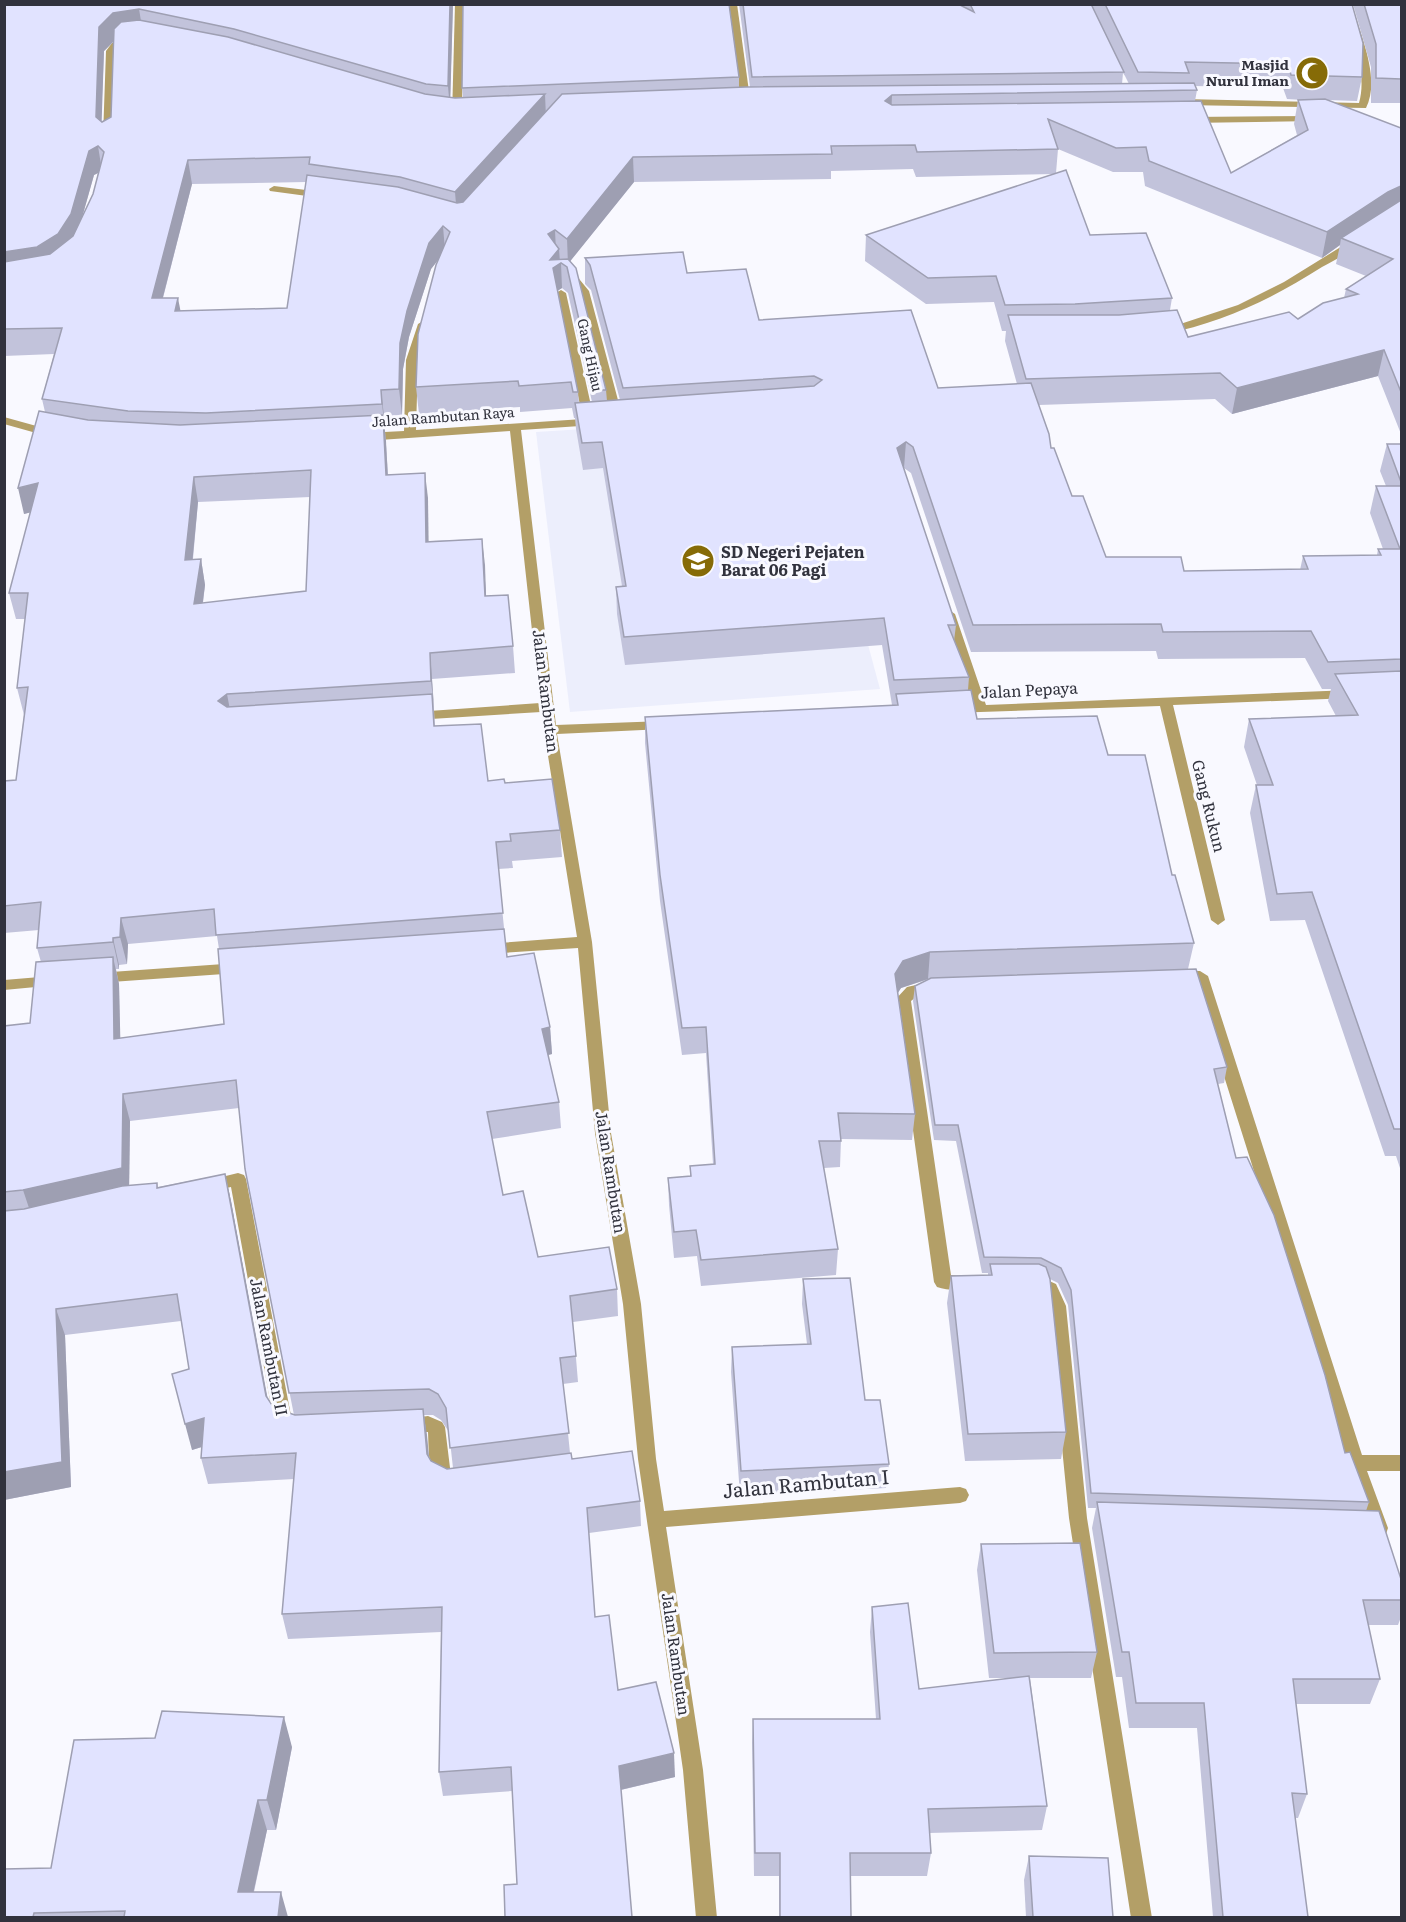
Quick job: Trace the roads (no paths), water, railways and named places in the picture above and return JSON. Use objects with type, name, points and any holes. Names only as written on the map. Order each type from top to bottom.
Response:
[{"type":"street","points":[[459,4],[452,116],[468,117]]},
{"type":"street","points":[[732,4],[746,106]]},
{"type":"street","points":[[1177,102],[1363,106],[1367,92],[1365,70],[1347,4]]},
{"type":"street","points":[[108,141],[111,51],[121,41],[143,38]]},
{"type":"street","points":[[734,106],[757,106]]},
{"type":"street","points":[[1178,120],[1322,118]]},
{"type":"street","points":[[274,189],[337,196]]},
{"type":"street","points":[[1155,333],[1185,328],[1257,303],[1363,237]]},
{"type":"street","name":"Jalan Rambutan Raya","points":[[354,437],[623,421],[584,291],[556,260]]},
{"type":"street","name":"Gang Hijau","points":[[561,293],[589,423]]},
{"type":"street","points":[[410,434],[412,360],[426,312]]},
{"type":"street","points":[[4,420],[68,436]]},
{"type":"street","name":"Jalan Rambutan","points":[[515,427],[550,730],[585,942],[603,1133],[632,1304],[647,1459],[693,1770],[707,1917]]},
{"type":"street","points":[[946,606],[981,709]]},
{"type":"street","name":"Jalan Pepaya","points":[[945,711],[1366,693]]},
{"type":"street","name":"Gang Rukun","points":[[1165,700],[1218,920]]},
{"type":"street","points":[[398,717],[547,707]]},
{"type":"street","points":[[550,730],[681,724]]},
{"type":"street","points":[[466,951],[585,942]]},
{"type":"street","points":[[4,985],[253,966]]},
{"type":"street","points":[[1162,977],[1200,976],[1355,1463],[1379,1527],[1385,1550]]},
{"type":"street","points":[[951,985],[916,989],[907,994],[903,1000],[943,1282],[991,1282]]},
{"type":"street","name":"Jalan Rambutan II","points":[[192,1190],[238,1179],[283,1422],[286,1428],[300,1431]]},
{"type":"street","points":[[1014,1282],[1038,1281],[1050,1289],[1057,1306],[1078,1518],[1099,1661],[1114,1735],[1142,1917]]},
{"type":"street","points":[[393,1426],[428,1424],[436,1426],[443,1482],[450,1485],[461,1483]]},
{"type":"street","points":[[626,1462],[647,1459]]},
{"type":"street","points":[[1355,1463],[1401,1463]]},
{"type":"street","name":"Jalan Rambutan I","points":[[657,1520],[960,1495]]},
{"type":"street","points":[[1078,1518],[1101,1519]]},
{"type":"street","points":[[1356,1526],[1379,1527]]},
{"type":"place","name":"Masjid Nurul Iman","points":[[1312,73]]},
{"type":"place","name":"SD Negeri Pejaten Barat 06 Pagi","points":[[698,561]]}]
